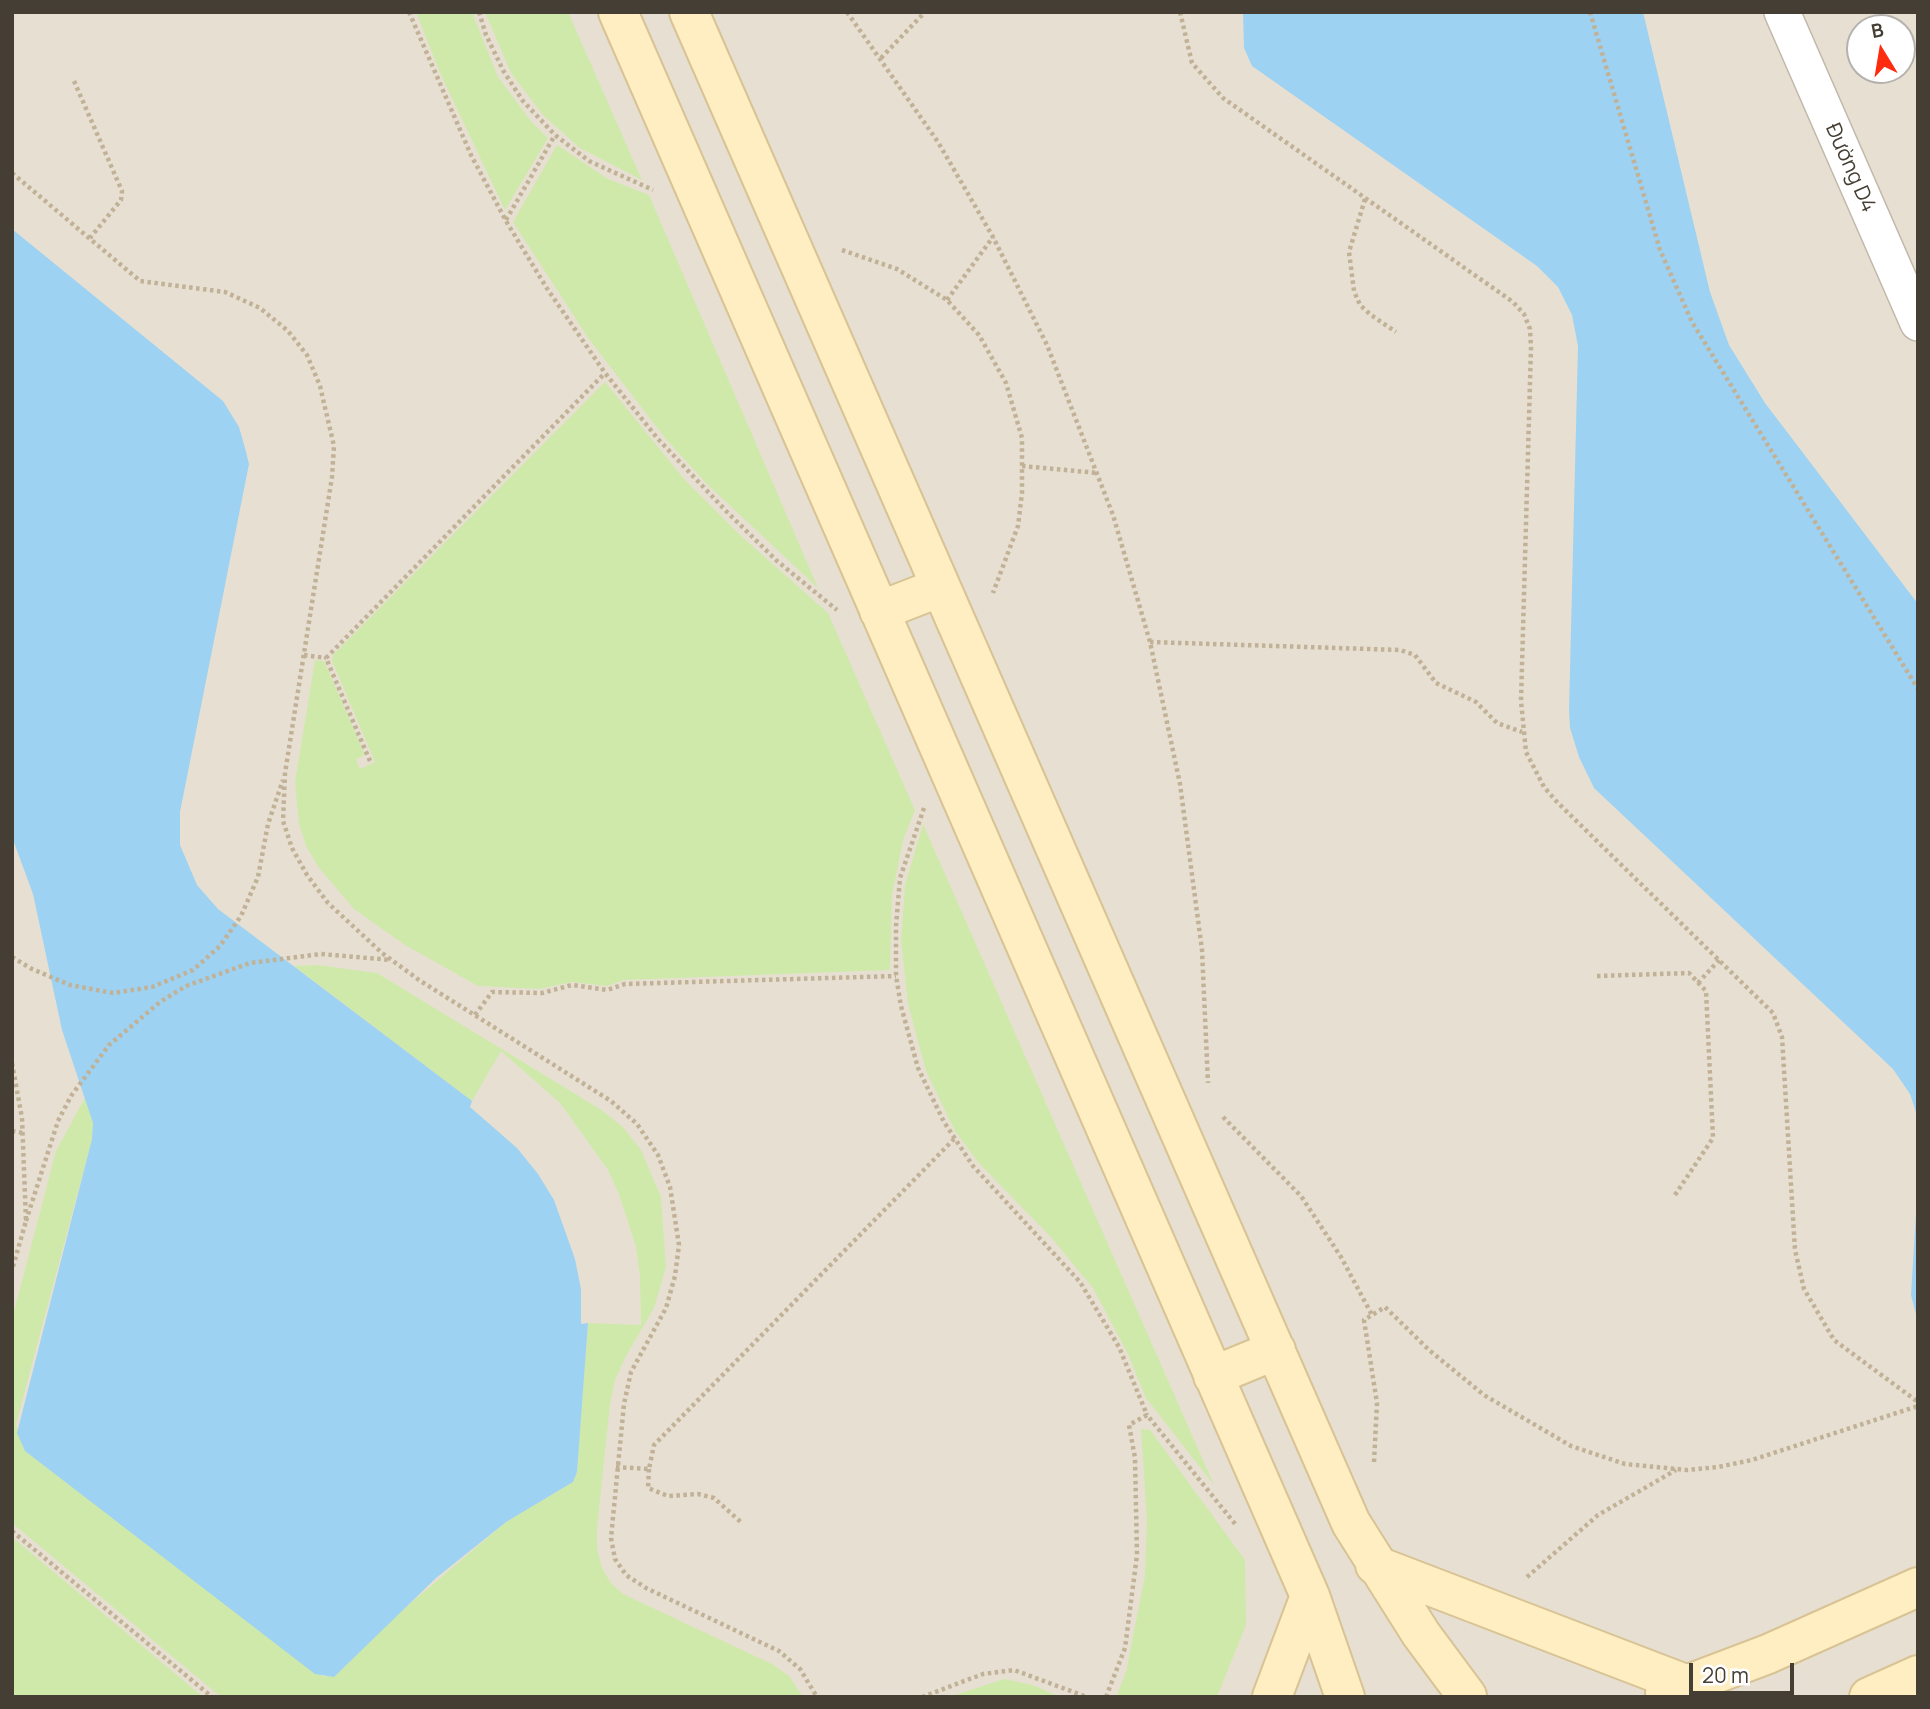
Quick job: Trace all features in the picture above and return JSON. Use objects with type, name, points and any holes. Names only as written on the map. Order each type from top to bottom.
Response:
[{"type":"street","points":[[618,12],[1310,1596],[1345,1697]]},
{"type":"street","points":[[689,12],[1352,1523],[1375,1565],[1468,1697]]},
{"type":"street","name":"Đường D4","points":[[1782,12],[1918,323]]},
{"type":"street","points":[[880,611],[941,587]]},
{"type":"street","points":[[1213,1376],[1276,1350]]},
{"type":"street","points":[[1375,1565],[1672,1691],[1768,1654],[1918,1587]]},
{"type":"street","points":[[1272,1697],[1310,1596]]},
{"type":"street","points":[[1869,1697],[1918,1675]]},
{"type":"street","points":[[1446,1697],[1468,1697]]},
{"type":"path","points":[[409,12],[471,155],[506,221],[546,287],[605,373],[658,439],[727,512],[777,561],[837,611]]},
{"type":"path","points":[[479,12],[486,35],[504,72],[523,101],[555,135],[589,161],[653,190]]},
{"type":"path","points":[[847,12],[938,142],[993,237],[1047,345],[1098,473],[1127,557],[1171,731],[1197,896],[1206,999],[1208,1083]]},
{"type":"path","points":[[881,58],[925,12]]},
{"type":"path","points":[[1180,12],[1192,62],[1205,81],[1242,114],[1513,302],[1524,313],[1530,329],[1521,701],[1522,732],[1535,770],[1556,802],[1773,1013],[1779,1024],[1795,1250],[1804,1289],[1834,1340],[1918,1404]]},
{"type":"path","points":[[1590,12],[1648,214],[1692,322],[1918,689]]},
{"type":"path","points":[[74,81],[122,191],[121,200],[90,238]]},
{"type":"path","points":[[506,221],[555,135]]},
{"type":"path","points":[[12,173],[140,281],[225,292],[260,309],[288,331],[307,355],[320,386],[334,446],[332,478],[285,773],[283,821],[292,848],[307,876],[354,929],[392,960],[611,1101],[637,1124],[658,1155],[670,1187],[679,1245],[675,1276],[666,1308],[631,1371],[616,1467],[611,1538],[615,1559],[626,1575],[779,1651],[800,1669],[817,1697]]},
{"type":"path","points":[[1365,199],[1349,252],[1354,291],[1360,305],[1396,332]]},
{"type":"path","points":[[947,300],[993,237]]},
{"type":"path","points":[[842,250],[897,269],[947,300],[979,335],[1006,383],[1022,438],[1022,466],[1018,526],[993,593]]},
{"type":"path","points":[[326,658],[605,373]]},
{"type":"path","points":[[1022,466],[1098,473]]},
{"type":"path","points":[[1150,642],[1408,652],[1415,655],[1436,683],[1476,702],[1497,723],[1522,732]]},
{"type":"path","points":[[304,656],[326,658]]},
{"type":"path","points":[[326,658],[370,761]]},
{"type":"path","points":[[12,957],[32,969],[70,985],[113,993],[152,987],[181,978],[212,954],[241,916],[258,877],[268,824],[285,773]]},
{"type":"path","points":[[924,808],[900,878],[895,926],[897,976],[918,1068],[954,1139],[973,1166],[1080,1282],[1119,1347],[1147,1415],[1240,1530]]},
{"type":"path","points":[[13,1267],[49,1148],[63,1113],[89,1068],[134,1022],[186,986],[250,962],[321,954],[392,960]]},
{"type":"path","points":[[1698,983],[1718,960]]},
{"type":"path","points":[[1597,976],[1689,972],[1706,991],[1713,1138],[1675,1195]]},
{"type":"path","points":[[475,1015],[492,992],[542,993],[572,985],[607,990],[625,984],[897,976]]},
{"type":"path","points":[[181,978],[186,986]]},
{"type":"path","points":[[12,1063],[23,1133],[26,1221]]},
{"type":"path","points":[[1223,1117],[1301,1196],[1341,1257],[1372,1315]]},
{"type":"path","points":[[12,1131],[23,1133]]},
{"type":"path","points":[[743,1524],[714,1498],[698,1494],[668,1496],[648,1488],[654,1445],[954,1139]]},
{"type":"path","points":[[1374,1462],[1377,1403],[1364,1320],[1385,1307],[1454,1372],[1543,1433],[1571,1446],[1626,1464],[1676,1470],[1718,1467],[1752,1460],[1918,1404]]},
{"type":"path","points":[[1106,1697],[1125,1648],[1136,1567],[1139,1509],[1136,1458],[1129,1425],[1147,1415]]},
{"type":"path","points":[[616,1467],[649,1469]]},
{"type":"path","points":[[1527,1577],[1598,1515],[1676,1470]]},
{"type":"path","points":[[12,1531],[212,1697]]},
{"type":"path","points":[[922,1697],[983,1674],[1014,1670],[1087,1697]]},
{"type":"shaded area","points":[[12,12],[1918,12],[1918,1697],[12,1697]]},
{"type":"green space","points":[[416,12],[472,12],[498,77],[530,120],[548,138],[505,210],[440,73]]},
{"type":"green space","points":[[485,12],[568,12],[642,180],[580,148],[543,115],[511,73]]},
{"type":"green space","points":[[557,145],[608,179],[649,195],[818,588],[707,484],[665,438],[589,339],[513,222]]},
{"type":"green space","points":[[605,382],[684,479],[741,536],[828,613],[915,810],[903,840],[892,896],[890,970],[624,980],[607,986],[572,982],[539,989],[478,986],[405,945],[354,909],[319,868],[306,846],[299,824],[295,782],[315,660],[324,661],[365,755],[356,759],[360,769],[375,762],[332,661],[333,655]]},
{"type":"green space","points":[[923,824],[1214,1485],[1146,1398],[1128,1354],[1093,1288],[1050,1236],[978,1162],[955,1131],[926,1071],[908,1004],[901,941],[905,885]]},
{"type":"green space","points":[[318,965],[377,973],[600,1109],[623,1127],[641,1150],[661,1197],[666,1267],[654,1308],[615,1380],[597,1528],[597,1549],[602,1568],[610,1582],[623,1594],[772,1664],[789,1676],[803,1697],[221,1697],[12,1523],[12,1319],[56,1151],[86,1096],[93,1123],[92,1139],[16,1424],[25,1451],[324,1677],[506,1522],[573,1482],[577,1471],[588,1323],[641,1325],[636,1247],[619,1194],[608,1170],[560,1103],[501,1051],[472,1101],[294,966]]},
{"type":"green space","points":[[1141,1429],[1150,1430],[1245,1560],[1246,1625],[1217,1697],[1116,1697],[1126,1672],[1145,1575],[1147,1520]]},
{"type":"green space","points":[[12,1537],[203,1697],[12,1697]]},
{"type":"green space","points":[[1004,1679],[1033,1685],[1060,1697],[949,1697]]},
{"type":"water","points":[[1243,12],[1643,12],[1710,292],[1729,345],[1765,403],[1918,604],[1918,1118],[1910,1094],[1893,1069],[1594,788],[1579,757],[1570,728],[1569,710],[1578,346],[1572,315],[1558,287],[1537,266],[1252,66],[1244,48]]},
{"type":"water","points":[[12,229],[223,401],[239,427],[245,448],[249,464],[180,812],[180,845],[197,885],[218,909],[472,1101],[470,1107],[517,1148],[538,1174],[554,1200],[575,1259],[581,1289],[581,1324],[588,1323],[577,1472],[573,1482],[506,1522],[436,1578],[334,1677],[315,1674],[25,1451],[17,1433],[92,1139],[93,1123],[62,1030],[33,894],[12,837]]},
{"type":"water","points":[[1918,1181],[1918,1322],[1911,1295]]}]
